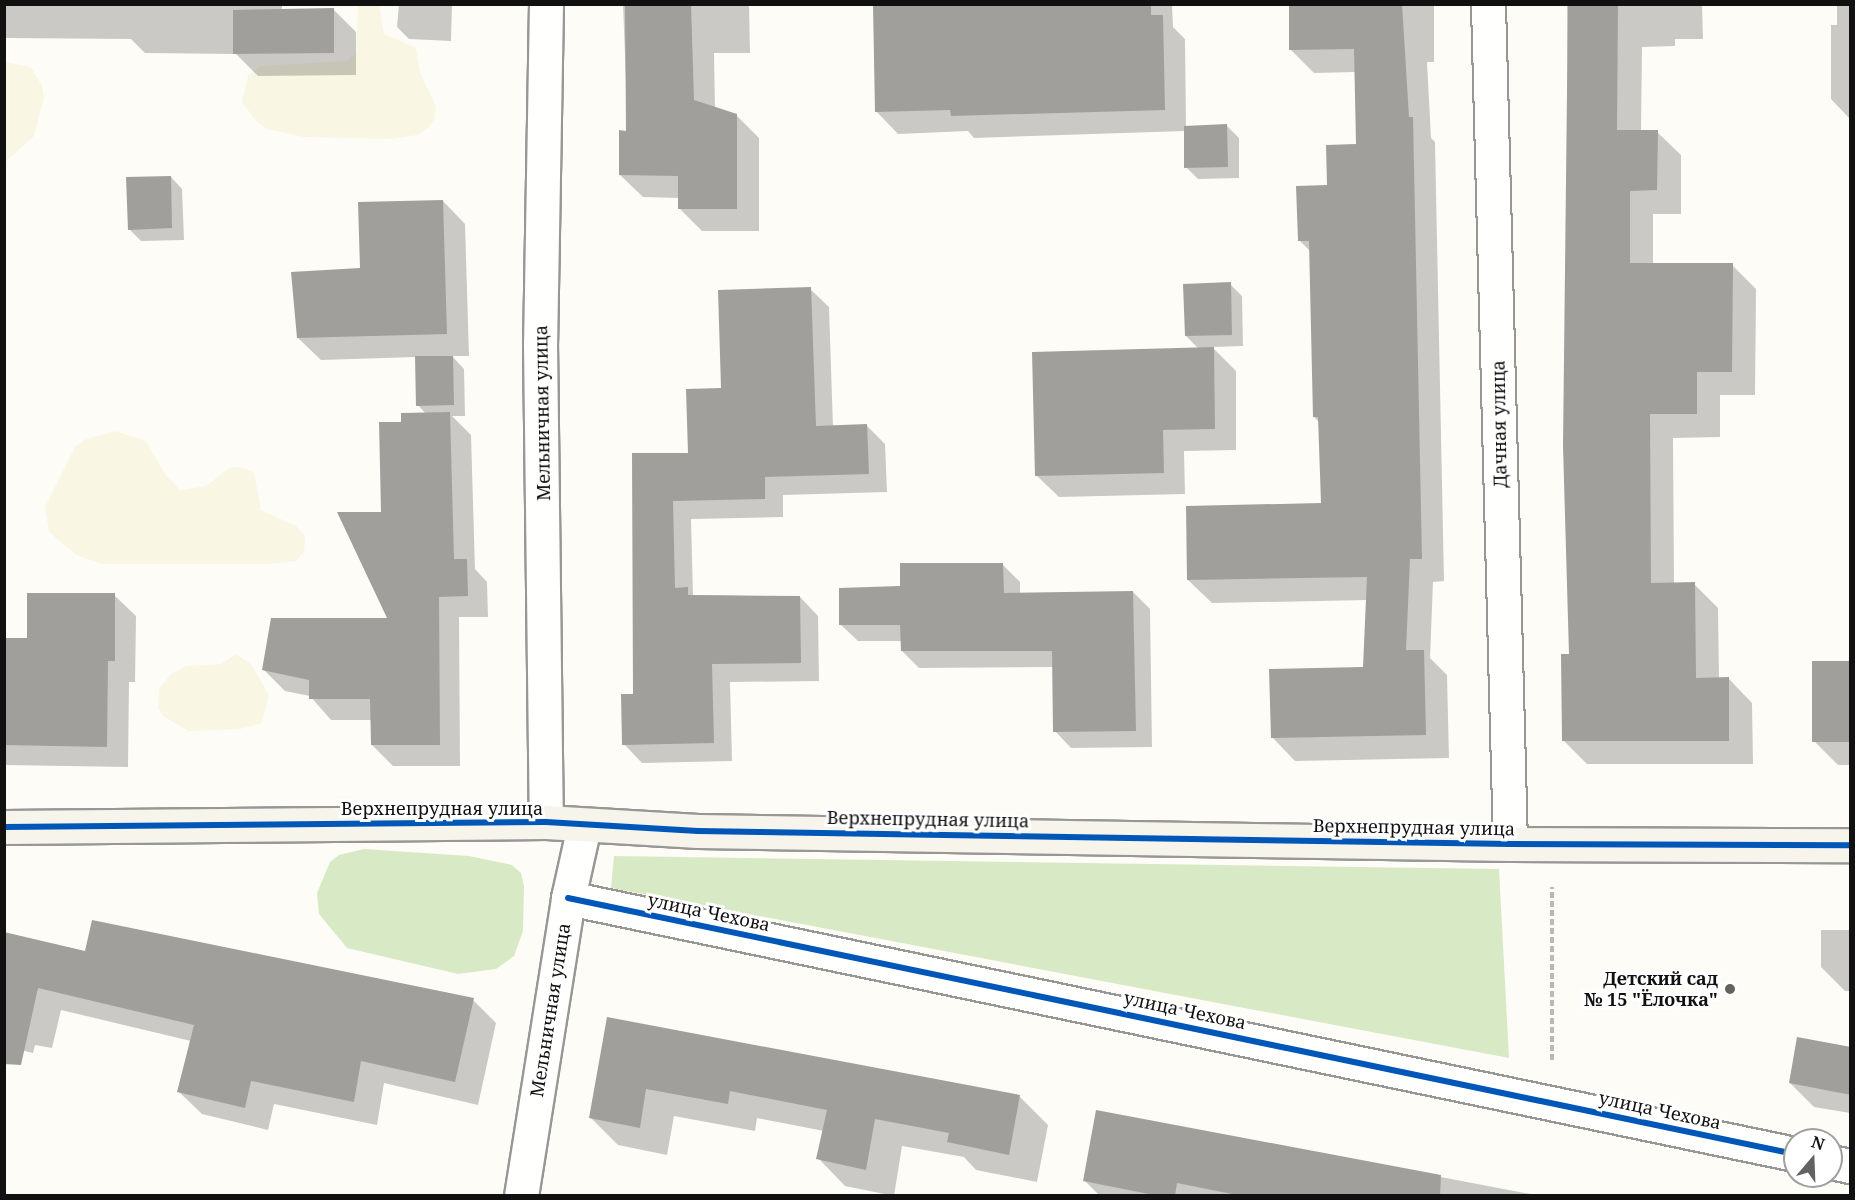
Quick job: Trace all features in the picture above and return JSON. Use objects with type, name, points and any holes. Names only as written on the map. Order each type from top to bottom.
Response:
[{"type":"street","name":"Мельничная улица","points":[[546,4],[540,343],[546,822]]},
{"type":"street","name":"Дачная улица","points":[[1488,4],[1510,844]]},
{"type":"street","name":"Верхнепрудная улица","points":[[4,827],[546,822],[584,826],[1510,844],[1851,845]]},
{"type":"street","name":"Мельничная улица","points":[[521,1196],[568,898],[584,826]]},
{"type":"street","name":"улица Чехова","points":[[568,898],[1783,1151]]},
{"type":"path","points":[[1552,844],[1552,1103]]},
{"type":"shaded area","points":[[379,4],[384,34],[416,48],[420,72],[436,107],[434,120],[427,129],[417,135],[392,139],[304,137],[267,129],[257,122],[242,102],[248,76],[260,66],[347,61],[356,53],[358,6]]},
{"type":"shaded area","points":[[6,62],[31,67],[42,86],[44,98],[34,136],[5,162]]},
{"type":"shaded area","points":[[115,431],[146,441],[165,474],[180,490],[206,486],[229,468],[240,467],[254,472],[261,510],[296,526],[305,536],[304,552],[296,561],[272,564],[102,564],[76,555],[49,532],[45,507],[75,447],[84,440]]},
{"type":"shaded area","points":[[236,654],[251,664],[269,695],[262,723],[240,729],[188,731],[163,716],[158,708],[159,689],[171,674],[186,666],[221,664]]},
{"type":"green space","points":[[364,849],[469,856],[512,865],[521,873],[524,886],[523,931],[514,956],[496,969],[458,974],[347,948],[319,914],[317,893],[330,862],[339,855]]},
{"type":"green space","points":[[614,856],[1499,869],[1509,1058],[611,888]]},
{"type":"building","points":[[625,4],[691,4],[694,100],[737,114],[737,209],[678,209],[678,176],[619,175],[619,130],[626,131]]},
{"type":"building","points":[[873,4],[1151,4],[1151,15],[1163,15],[1165,110],[951,116],[950,110],[875,112]]},
{"type":"building","points":[[1289,4],[1402,4],[1409,117],[1413,117],[1422,559],[1410,559],[1406,650],[1424,650],[1426,735],[1271,738],[1269,669],[1363,667],[1367,577],[1187,580],[1186,506],[1321,503],[1318,417],[1313,417],[1309,241],[1298,241],[1296,186],[1327,185],[1326,145],[1356,144],[1354,49],[1289,50]]},
{"type":"building","points":[[1568,4],[1618,4],[1617,130],[1658,130],[1657,190],[1630,191],[1630,263],[1733,263],[1732,372],[1697,372],[1697,414],[1650,414],[1651,583],[1695,582],[1696,678],[1729,677],[1729,741],[1562,741],[1561,654],[1569,654],[1563,446]]},
{"type":"building","points":[[334,8],[334,53],[233,54],[233,10]]},
{"type":"building","points":[[1227,124],[1228,167],[1184,168],[1184,126]]},
{"type":"building","points":[[171,176],[172,228],[128,230],[126,177]]},
{"type":"building","points":[[443,200],[447,334],[297,338],[291,272],[360,268],[358,202]]},
{"type":"building","points":[[1231,282],[1232,335],[1185,336],[1183,284]]},
{"type":"building","points":[[811,287],[816,426],[867,424],[869,474],[765,477],[765,499],[673,501],[675,588],[688,587],[688,595],[800,596],[801,663],[712,664],[714,743],[622,745],[621,694],[633,694],[632,453],[688,453],[686,389],[721,388],[718,290]]},
{"type":"building","points":[[1214,347],[1215,429],[1163,430],[1164,473],[1035,476],[1032,352]]},
{"type":"building","points":[[415,356],[453,356],[454,405],[416,406]]},
{"type":"building","points":[[450,412],[454,559],[467,559],[468,596],[439,597],[440,745],[371,745],[370,699],[309,699],[309,680],[262,670],[271,618],[387,618],[337,512],[381,512],[379,422],[401,422],[401,413]]},
{"type":"building","points":[[900,563],[1003,563],[1004,593],[1133,591],[1136,731],[1053,732],[1052,651],[901,651],[900,625],[839,625],[839,588],[900,586]]},
{"type":"building","points":[[27,593],[115,593],[115,661],[108,661],[107,747],[4,745],[4,638],[27,638]]},
{"type":"building","points":[[1812,661],[1851,661],[1851,742],[1812,742]]},
{"type":"building","points":[[92,920],[474,998],[455,1082],[361,1061],[354,1102],[251,1081],[245,1108],[177,1092],[194,1025],[38,988],[21,1065],[4,1064],[4,932],[85,951]]},
{"type":"building","points":[[607,1017],[1020,1095],[1009,1155],[947,1142],[949,1133],[875,1119],[866,1170],[816,1159],[827,1110],[730,1091],[728,1104],[646,1089],[640,1128],[589,1118]]},
{"type":"building","points":[[1797,1037],[1851,1047],[1851,1095],[1789,1083]]},
{"type":"building","points":[[1096,1110],[1441,1175],[1440,1196],[1242,1196],[1177,1183],[1175,1196],[1159,1196],[1083,1181]]},
{"type":"cycle path","points":[[4,827],[546,822],[698,831],[1510,844],[1850,845]]},
{"type":"cycle path","points":[[568,898],[1783,1151]]},
{"type":"place","name":"Детский сад № 15 \"Ёлочка\"","points":[[1730,989]]}]
